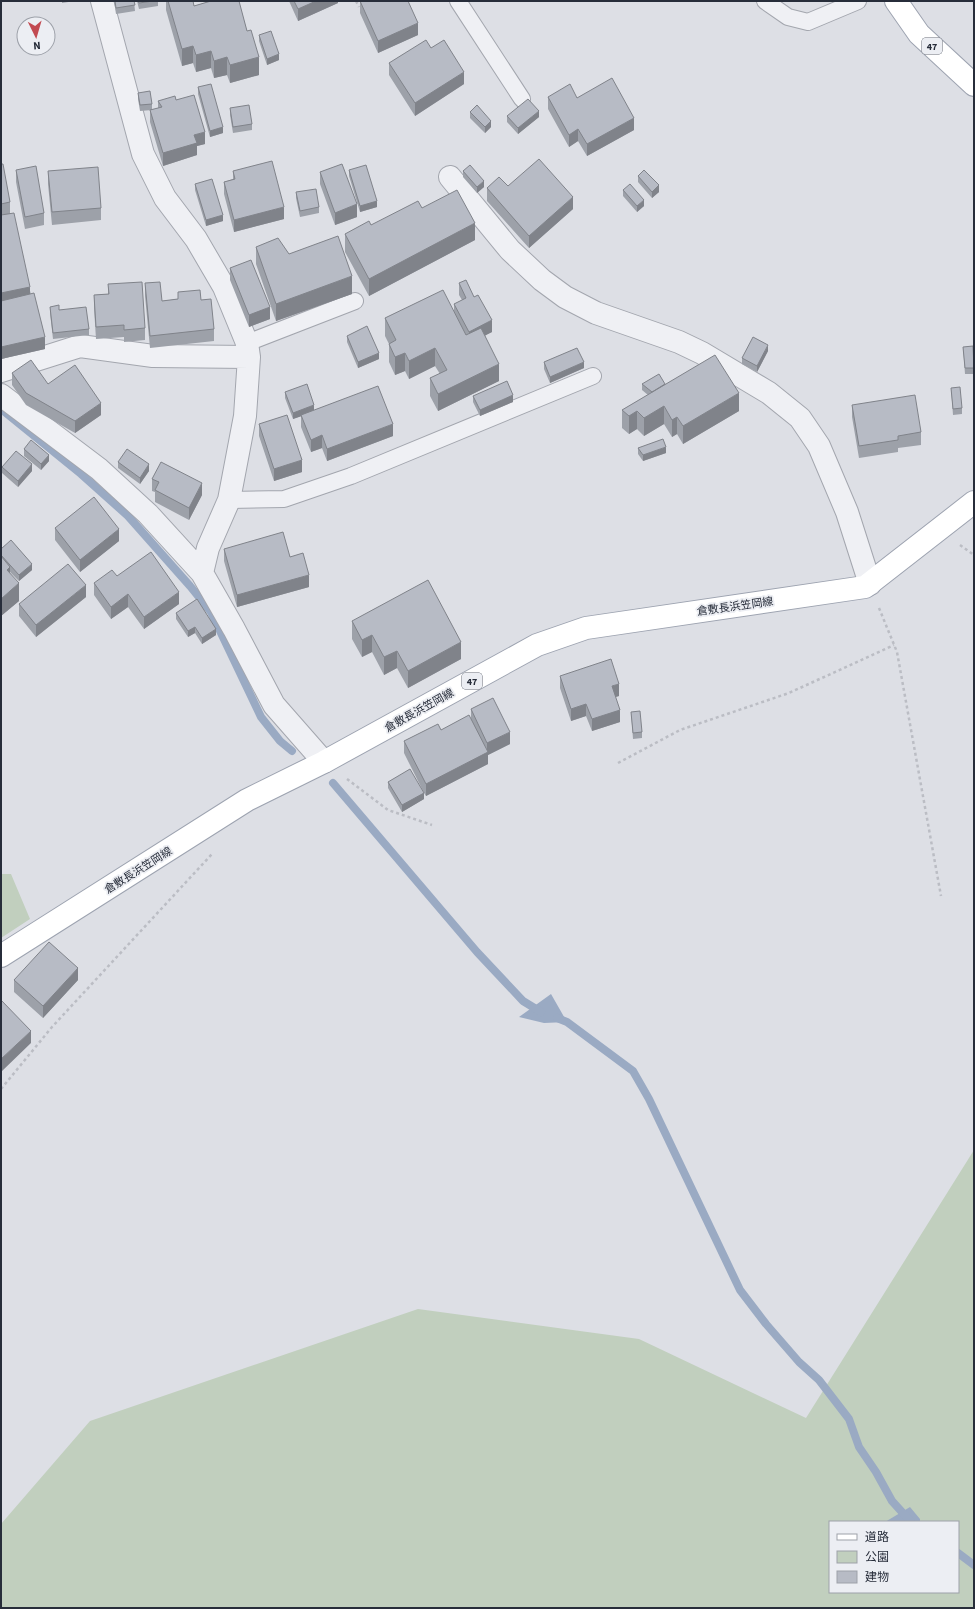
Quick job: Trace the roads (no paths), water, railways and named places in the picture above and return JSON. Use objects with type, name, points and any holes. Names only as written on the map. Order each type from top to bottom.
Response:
[{"type":"main road","name":"47","points":[[896,1],[919,34],[974,85]]},
{"type":"main road","name":"倉敷長浜笠岡線","points":[[1,956],[247,800],[324,762],[537,645],[586,628],[865,587],[974,502]]},
{"type":"street","points":[[102,1],[143,154],[165,198],[196,240],[224,287],[248,350],[245,416],[229,500],[208,548],[202,573]]},
{"type":"street","points":[[450,177],[510,250],[542,280],[565,297],[596,313],[679,342],[702,353],[769,393],[800,418],[819,446],[848,512],[870,584]]},
{"type":"street","points":[[1,371],[80,346],[153,356],[248,350]]},
{"type":"street","points":[[1,395],[99,469],[148,514],[202,573],[234,629],[274,705],[324,762]]},
{"type":"lane","points":[[458,1],[522,99]]},
{"type":"lane","points":[[765,1],[788,17],[808,22],[858,1]]},
{"type":"lane","points":[[248,350],[355,301]]},
{"type":"lane","points":[[229,500],[284,499],[299,494],[351,476],[593,376]]},
{"type":"water","points":[[551,994],[567,1022],[544,1023],[519,1017]]},
{"type":"water","points":[[910,1507],[920,1519],[920,1521],[887,1521]]},
{"type":"waterway","points":[[1,409],[81,474],[128,516],[190,586],[211,612],[261,717],[280,741],[292,751]]},
{"type":"waterway","points":[[333,783],[477,952],[523,1001],[541,1012]]},
{"type":"waterway","points":[[557,1018],[567,1022],[633,1071],[649,1099],[740,1290],[766,1324],[799,1362],[819,1380],[849,1419],[859,1447],[876,1472],[892,1501],[910,1521]]},
{"type":"waterway","points":[[959,1554],[974,1565]]}]
